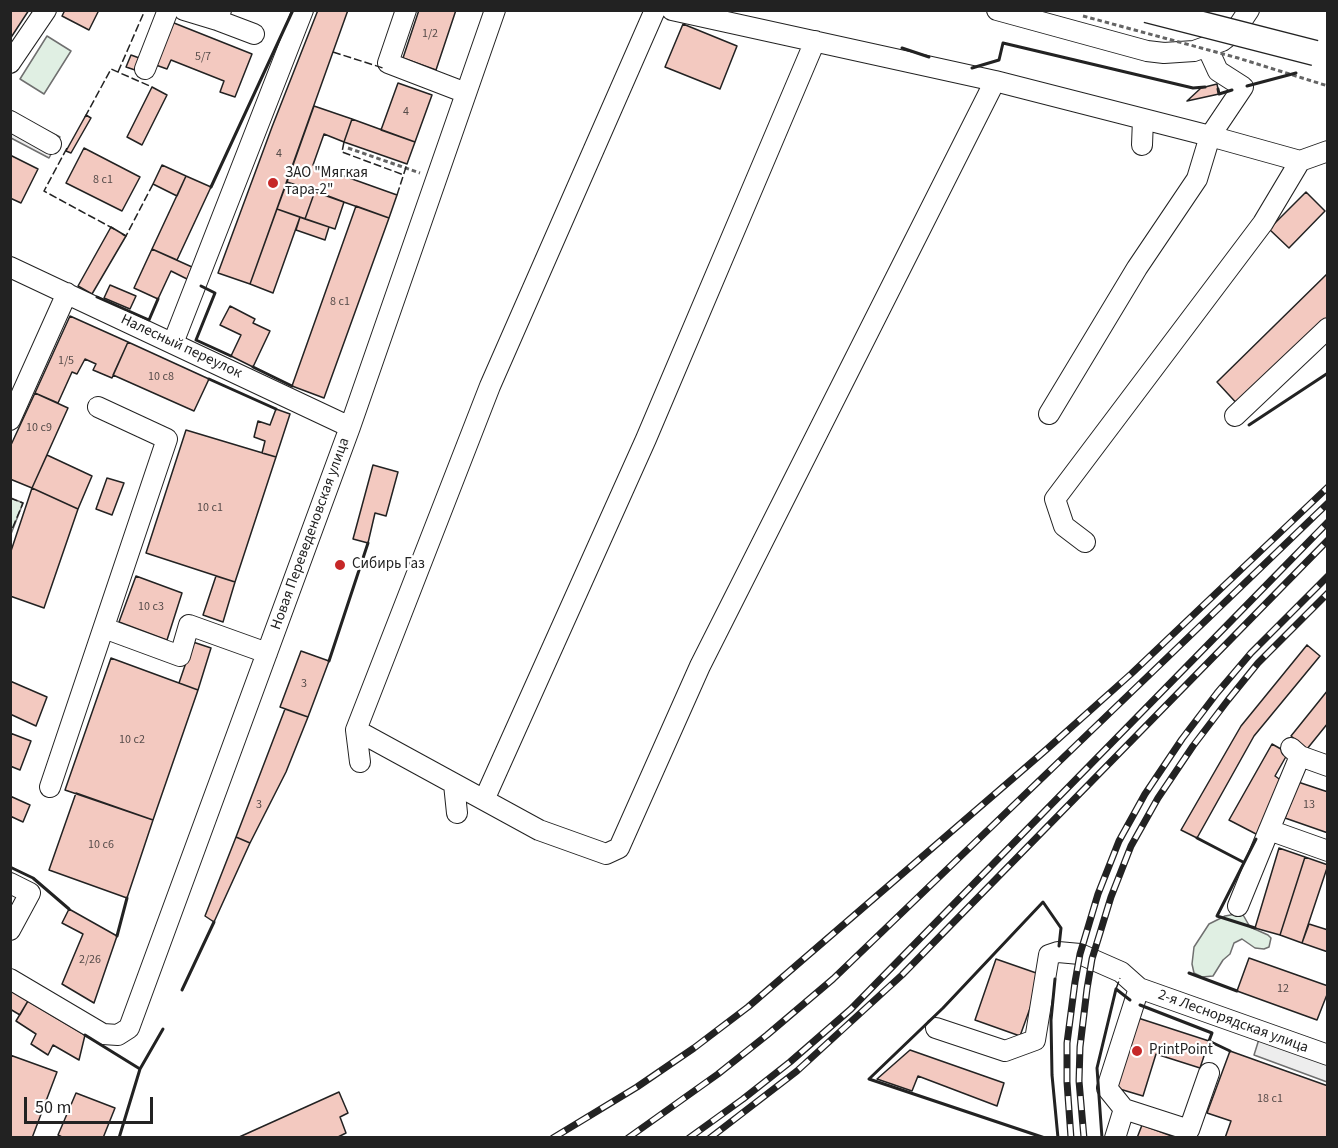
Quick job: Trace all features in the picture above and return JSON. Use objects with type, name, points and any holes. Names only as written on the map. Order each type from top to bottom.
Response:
[{"type":"main road","points":[[1147,10],[1315,53]]},
{"type":"street","points":[[10,63],[46,10]]},
{"type":"street","points":[[145,69],[168,10]]},
{"type":"street","points":[[184,10],[219,15],[254,34]]},
{"type":"street","points":[[173,343],[303,10]]},
{"type":"street","points":[[406,10],[388,63],[466,93]]},
{"type":"street","name":"Новая Переведеновская улица","points":[[10,979],[103,1034],[118,1035],[129,1028],[350,427],[495,10]]},
{"type":"street","points":[[360,762],[356,730],[490,386],[655,10]]},
{"type":"street","points":[[672,10],[995,81],[1300,161],[1328,151]]},
{"type":"street","points":[[998,10],[1147,51],[1182,52],[1207,48],[1222,41],[1235,31],[1250,10]]},
{"type":"street","points":[[484,800],[646,439],[815,41]]},
{"type":"street","points":[[1049,414],[1137,268],[1197,179],[1210,136],[1243,87],[1218,71],[1207,48]]},
{"type":"street","points":[[356,730],[539,830],[574,845],[606,854],[619,848],[700,666],[995,81]]},
{"type":"street","points":[[1142,145],[1143,119]]},
{"type":"street","points":[[10,121],[51,144]]},
{"type":"street","points":[[1086,542],[1064,526],[1055,499],[1263,223],[1300,161]]},
{"type":"street","name":"Налесный переулок","points":[[10,267],[350,427]]},
{"type":"street","points":[[10,420],[67,293]]},
{"type":"street","points":[[1235,416],[1328,328]]},
{"type":"street","points":[[50,787],[167,439],[98,407]]},
{"type":"street","points":[[104,628],[180,656],[189,625],[267,653]]},
{"type":"street","points":[[1238,906],[1269,830],[1296,752],[1328,766]]},
{"type":"street","points":[[454,784],[457,813]]},
{"type":"street","points":[[1269,830],[1328,851]]},
{"type":"street","points":[[10,883],[30,893],[10,930]]},
{"type":"street","name":"2-я Леснорядская улица","points":[[936,1028],[1005,1051],[1035,1040],[1049,955],[1058,952],[1080,954],[1121,972],[1139,988],[1328,1055]]},
{"type":"street","points":[[1139,988],[1107,1089],[1124,1109],[1190,1130],[1209,1073]]},
{"type":"street","points":[[1115,1137],[1124,1109]]},
{"type":"path","points":[[1083,16],[1238,58],[1328,86]]},
{"type":"path","points":[[348,148],[406,168]]},
{"type":"green space","points":[[47,36],[71,51],[44,94],[20,79]]},
{"type":"green space","points":[[11,498],[23,503],[11,534]]},
{"type":"green space","points":[[1242,913],[1250,927],[1271,938],[1269,947],[1255,948],[1242,939],[1234,943],[1230,954],[1223,960],[1213,976],[1202,977],[1194,973],[1192,964],[1194,947],[1209,924],[1225,916]]},
{"type":"shaded area","points":[[10,112],[60,137],[49,158],[11,138]]},
{"type":"shaded area","points":[[1260,1036],[1327,1060],[1327,1082],[1254,1055]]},
{"type":"building","points":[[10,10],[29,10],[10,39]]},
{"type":"building","points":[[65,10],[99,10],[89,30],[62,16]]},
{"type":"building","points":[[318,10],[348,10],[250,284],[218,273]]},
{"type":"building","points":[[419,10],[456,10],[436,70],[403,58]]},
{"type":"building","points":[[169,21],[252,54],[235,97],[220,92],[224,81],[171,60],[167,69],[153,64]]},
{"type":"building","points":[[683,24],[737,46],[720,89],[665,67]]},
{"type":"building","points":[[131,55],[142,59],[138,71],[126,67]]},
{"type":"building","points":[[398,83],[432,95],[415,142],[381,130]]},
{"type":"building","points":[[1217,84],[1219,94],[1187,101],[1201,88]]},
{"type":"building","points":[[152,87],[167,95],[142,145],[127,137]]},
{"type":"building","points":[[314,106],[352,119],[344,142],[324,134],[313,165],[397,195],[389,218],[287,182]]},
{"type":"building","points":[[86,115],[91,118],[71,153],[66,151]]},
{"type":"building","points":[[352,119],[415,142],[407,164],[344,142]]},
{"type":"building","points":[[84,148],[140,177],[122,211],[66,183]]},
{"type":"building","points":[[10,155],[38,169],[21,203],[10,198]]},
{"type":"building","points":[[162,165],[186,176],[177,196],[153,184]]},
{"type":"building","points":[[186,176],[211,187],[177,260],[152,249]]},
{"type":"building","points":[[287,182],[315,191],[305,219],[277,209]]},
{"type":"building","points":[[315,191],[344,202],[335,229],[305,219]]},
{"type":"building","points":[[1306,192],[1325,211],[1289,248],[1269,229]]},
{"type":"building","points":[[356,206],[389,218],[324,398],[292,386]]},
{"type":"building","points":[[277,209],[300,217],[273,293],[250,284]]},
{"type":"building","points":[[300,217],[329,227],[325,240],[296,230]]},
{"type":"building","points":[[111,227],[126,236],[92,294],[78,286]]},
{"type":"building","points":[[152,249],[192,267],[187,279],[171,271],[158,299],[134,288]]},
{"type":"building","points":[[1328,273],[1328,320],[1241,408],[1217,382]]},
{"type":"building","points":[[110,285],[136,296],[130,309],[104,298]]},
{"type":"building","points":[[230,306],[255,319],[253,323],[270,331],[253,367],[231,356],[241,335],[220,325]]},
{"type":"building","points":[[70,316],[128,342],[112,378],[93,370],[96,364],[85,359],[77,374],[72,372],[58,403],[35,393]]},
{"type":"building","points":[[128,342],[209,379],[194,411],[113,375]]},
{"type":"building","points":[[35,393],[68,408],[32,488],[10,479],[10,447]]},
{"type":"building","points":[[276,409],[290,414],[276,457],[262,453],[265,441],[254,437],[258,421],[270,425]]},
{"type":"building","points":[[186,430],[276,457],[235,582],[146,553]]},
{"type":"building","points":[[47,455],[92,476],[78,509],[32,488]]},
{"type":"building","points":[[373,465],[398,472],[386,516],[375,513],[368,543],[353,539]]},
{"type":"building","points":[[107,478],[124,483],[112,515],[96,509]]},
{"type":"building","points":[[32,488],[78,509],[44,608],[10,596],[10,554]]},
{"type":"building","points":[[136,576],[182,593],[167,640],[119,622]]},
{"type":"building","points":[[216,576],[235,582],[223,622],[203,615]]},
{"type":"building","points":[[193,642],[211,648],[198,690],[179,683]]},
{"type":"building","points":[[1307,645],[1320,656],[1254,736],[1197,838],[1181,830],[1241,726]]},
{"type":"building","points":[[301,651],[329,661],[308,717],[280,707]]},
{"type":"building","points":[[111,658],[198,690],[153,820],[65,790]]},
{"type":"building","points":[[10,681],[47,697],[36,726],[10,714]]},
{"type":"building","points":[[1328,690],[1328,723],[1307,749],[1291,736]]},
{"type":"building","points":[[285,709],[308,717],[286,772],[250,843],[236,837]]},
{"type":"building","points":[[10,733],[31,741],[20,770],[10,766]]},
{"type":"building","points":[[1272,744],[1288,753],[1275,776],[1282,781],[1258,835],[1229,820]]},
{"type":"building","points":[[1298,782],[1328,792],[1328,833],[1285,818]]},
{"type":"building","points":[[76,793],[153,820],[127,898],[49,870]]},
{"type":"building","points":[[10,796],[30,805],[23,822],[10,816]]},
{"type":"building","points":[[236,837],[250,843],[214,922],[205,916]]},
{"type":"building","points":[[1279,848],[1305,857],[1280,935],[1255,928]]},
{"type":"building","points":[[1305,857],[1328,865],[1302,943],[1280,935]]},
{"type":"building","points":[[69,909],[117,936],[94,1003],[62,984],[83,934],[62,923]]},
{"type":"building","points":[[1309,924],[1328,930],[1328,952],[1302,943]]},
{"type":"building","points":[[1249,958],[1328,986],[1328,992],[1317,1020],[1237,991]]},
{"type":"building","points":[[996,959],[1042,975],[1020,1036],[975,1020]]},
{"type":"building","points":[[10,990],[28,1001],[20,1015],[10,1009]]},
{"type":"building","points":[[28,1001],[85,1035],[79,1060],[53,1045],[48,1055],[31,1044],[36,1034],[16,1021]]},
{"type":"building","points":[[1135,1017],[1209,1041],[1200,1068],[1156,1054],[1143,1096],[1113,1087]]},
{"type":"building","points":[[910,1050],[1004,1083],[997,1106],[918,1076],[912,1091],[877,1079]]},
{"type":"building","points":[[1230,1051],[1328,1086],[1328,1138],[1225,1138],[1231,1121],[1207,1113]]},
{"type":"building","points":[[10,1055],[57,1072],[32,1138],[10,1138]]},
{"type":"building","points":[[339,1092],[348,1113],[340,1117],[346,1133],[336,1138],[237,1138]]},
{"type":"building","points":[[76,1093],[115,1108],[103,1138],[64,1138],[58,1135]]},
{"type":"building","points":[[1142,1125],[1177,1138],[1137,1138]]},
{"type":"railway","points":[[553,1138],[637,1087],[748,1007],[1131,674],[1328,487]]},
{"type":"railway","points":[[628,1138],[718,1074],[833,979],[1328,503]]},
{"type":"railway","points":[[689,1138],[790,1062],[851,1009],[1328,522]]},
{"type":"railway","points":[[710,1138],[797,1071],[902,975],[1328,540]]},
{"type":"railway","points":[[1071,1138],[1067,1043],[1075,982],[1080,954],[1098,894],[1119,841],[1145,794],[1217,693],[1251,653],[1328,576]]},
{"type":"railway","points":[[1084,1138],[1079,1081],[1080,1047],[1087,989],[1092,959],[1111,897],[1131,846],[1158,798],[1228,700],[1258,663],[1328,593]]},
{"type":"fence","points":[[118,72],[145,10]]},
{"type":"fence","points":[[333,52],[383,68]]},
{"type":"fence","points":[[85,117],[111,69],[152,87]]},
{"type":"fence","points":[[344,142],[342,152],[404,175]]},
{"type":"fence","points":[[67,148],[44,191],[114,229]]},
{"type":"fence","points":[[397,195],[407,164]]},
{"type":"fence","points":[[122,234],[126,236],[153,184]]},
{"type":"fence","points":[[10,498],[23,503],[10,534]]},
{"type":"fence","points":[[1116,989],[1120,978]]},
{"type":"wall","points":[[211,187],[293,10]]},
{"type":"wall","points":[[972,68],[999,60],[1003,43],[1193,88],[1205,87]]},
{"type":"wall","points":[[902,48],[929,57]]},
{"type":"wall","points":[[1247,86],[1296,73]]},
{"type":"wall","points":[[1218,89],[1219,94],[1232,90]]},
{"type":"wall","points":[[201,286],[215,293],[196,340],[231,356]]},
{"type":"wall","points":[[97,297],[149,320],[158,299]]},
{"type":"wall","points":[[253,367],[292,386]]},
{"type":"wall","points":[[1249,425],[1328,373]]},
{"type":"wall","points":[[209,379],[276,409]]},
{"type":"wall","points":[[329,661],[368,543]]},
{"type":"wall","points":[[1197,838],[1243,862]]},
{"type":"wall","points":[[1255,928],[1217,916],[1256,839]]},
{"type":"wall","points":[[10,867],[33,878],[69,909]]},
{"type":"wall","points":[[117,936],[127,898]]},
{"type":"wall","points":[[1045,1138],[869,1079],[943,1008],[1043,902],[1061,928],[1059,946]]},
{"type":"wall","points":[[182,990],[214,922]]},
{"type":"wall","points":[[1189,973],[1237,991]]},
{"type":"wall","points":[[1055,979],[1051,1020],[1052,1075],[1058,1138]]},
{"type":"wall","points":[[1102,1138],[1097,1068],[1116,989],[1130,1000]]},
{"type":"wall","points":[[1140,1005],[1212,1033],[1209,1041],[1230,1051]]},
{"type":"wall","points":[[85,1035],[140,1069],[163,1029]]},
{"type":"wall","points":[[119,1138],[140,1069]]},
{"type":"place","name":"ЗАО \"Мягкая тара-2\"","points":[[273,183]]},
{"type":"place","name":"Сибирь Газ","points":[[340,565]]},
{"type":"place","name":"PrintPoint","points":[[1137,1051]]}]
